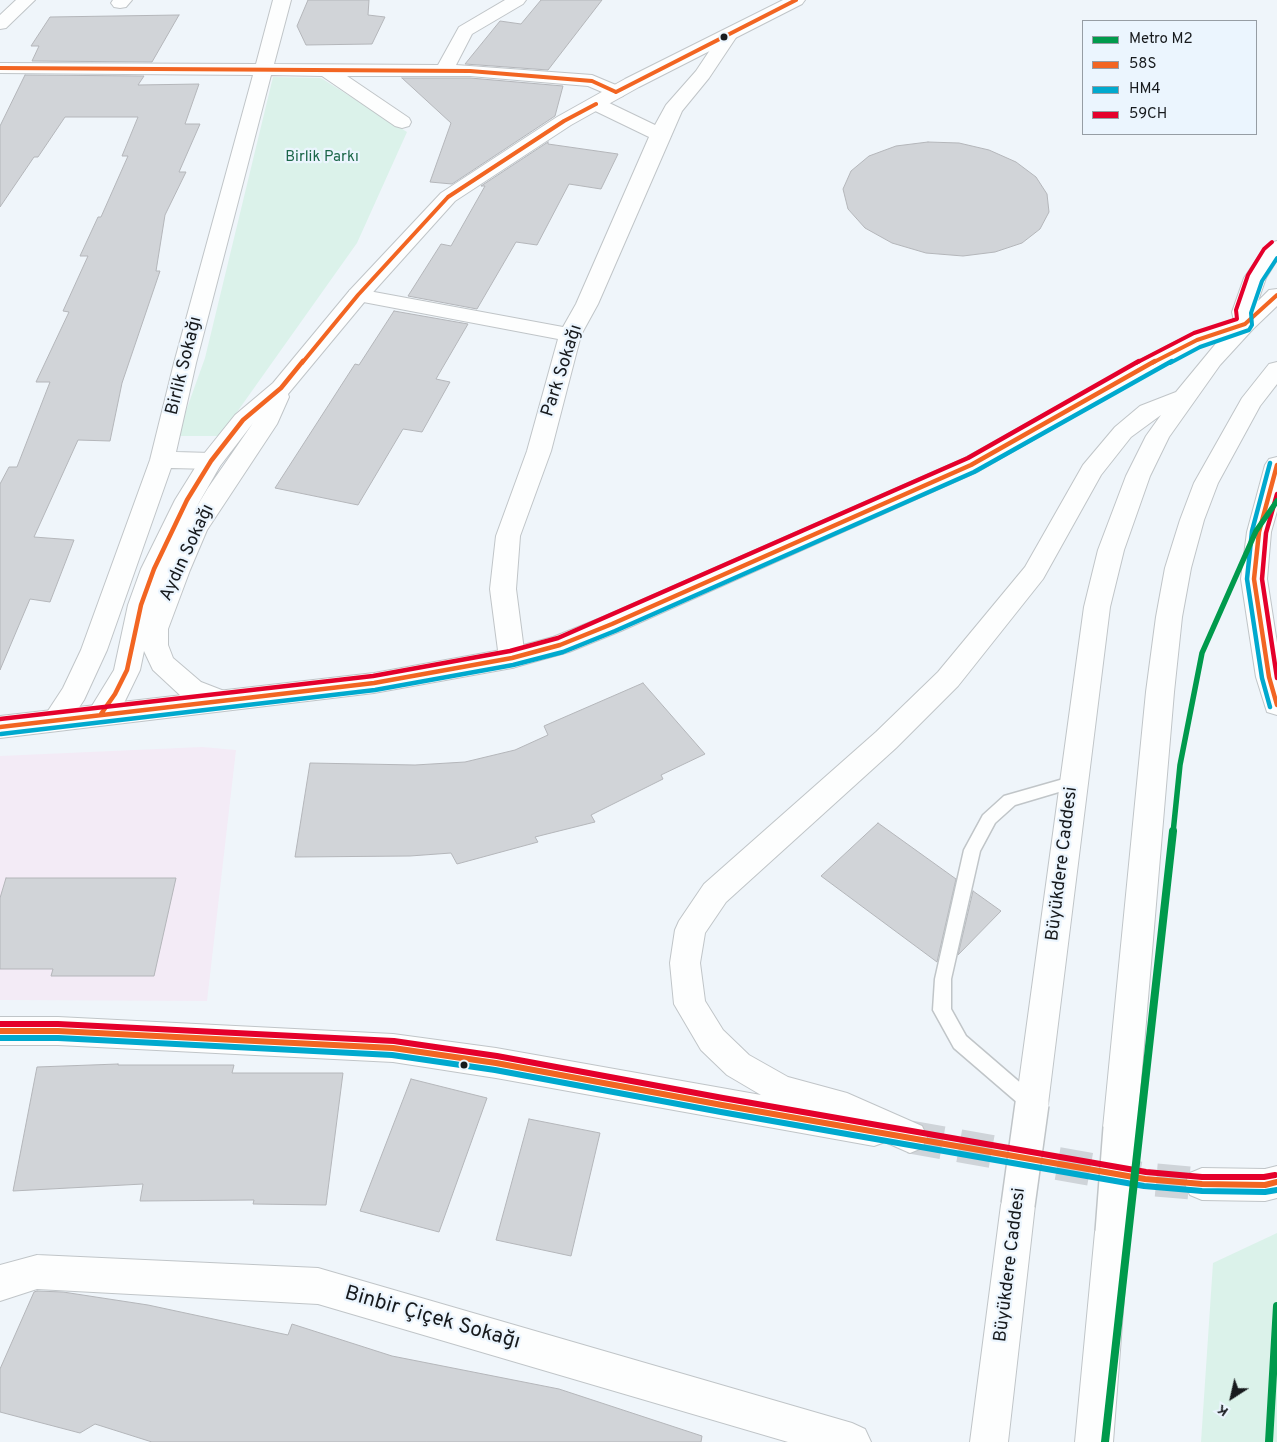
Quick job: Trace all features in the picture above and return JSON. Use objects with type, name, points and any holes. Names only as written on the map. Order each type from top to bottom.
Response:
[{"type":"street","points":[[0,24],[26,0]]},
{"type":"street","name":"Birlik Sokağı","points":[[56,720],[74,693],[94,650],[162,460],[185,363],[282,0]]},
{"type":"street","points":[[444,71],[465,31],[517,0]]},
{"type":"street","name":"Aydın Sokağı","points":[[101,714],[115,694],[127,670],[141,605],[154,569],[187,500],[210,461],[243,420],[281,388],[358,295],[433,212],[458,200],[572,125],[596,104],[624,87],[796,0]]},
{"type":"street","points":[[473,58],[480,32],[476,25]]},
{"type":"street","name":"Park Sokağı","points":[[512,658],[503,589],[508,536],[539,452],[570,335],[587,304],[673,109],[703,74],[728,36]]},
{"type":"street","points":[[0,68],[444,71],[473,58]]},
{"type":"street","points":[[473,58],[492,73],[592,81],[624,87]]},
{"type":"street","points":[[326,70],[402,122]]},
{"type":"street","points":[[596,104],[660,135]]},
{"type":"street","points":[[0,727],[383,682],[512,658],[560,645],[612,624],[962,469],[1014,442],[1146,366],[1198,340],[1245,324],[1243,312],[1255,278],[1270,254],[1277,247]]},
{"type":"street","points":[[358,295],[570,335]]},
{"type":"street","name":"Büyükdere Caddesi","points":[[989,1442],[1018,1205],[1097,607],[1111,550],[1138,476],[1158,436],[1212,360],[1245,324],[1277,295]]},
{"type":"street","points":[[1094,1442],[1120,1128],[1160,692],[1169,617],[1178,568],[1192,520],[1206,483],[1250,403],[1277,369]]},
{"type":"street","name":"Aydın Sokağı","points":[[222,701],[192,689],[162,664],[155,645],[155,629],[177,570],[196,530],[217,494],[265,424],[281,388]]},
{"type":"street","points":[[0,1031],[58,1031],[393,1048],[496,1063],[722,1105],[910,1137],[847,1108],[781,1090],[738,1066],[712,1040],[690,1004],[684,964],[690,930],[715,893],[886,740],[948,680],[1034,573],[1091,471],[1123,432],[1148,411],[1184,397]]},
{"type":"street","points":[[162,460],[210,461]]},
{"type":"street","points":[[1277,465],[1259,532],[1254,579],[1269,677],[1277,705]]},
{"type":"street","points":[[1202,1184],[1265,1185],[1277,1182]]},
{"type":"street","name":"Binbir Çiçek Sokağı","points":[[0,1283],[37,1272],[318,1286],[852,1442]]},
{"type":"lane","points":[[1032,1104],[960,1042],[942,1010],[943,979],[972,850],[989,819],[1010,800],[1074,782]]},
{"type":"shaded area","points":[[202,747],[236,750],[207,1001],[0,1000],[0,756]]},
{"type":"green space","name":"Birlik Parkı","points":[[273,77],[321,78],[407,132],[357,243],[220,436],[177,436],[205,358]]},
{"type":"green space","points":[[1277,1233],[1277,1442],[1201,1442],[1213,1263]]},
{"type":"building","points":[[308,0],[369,0],[368,15],[385,17],[372,44],[306,45],[297,26]]},
{"type":"building","points":[[541,0],[602,0],[548,70],[465,64],[500,21],[521,24]]},
{"type":"building","points":[[179,15],[152,62],[32,61],[39,46],[31,46],[50,17]]},
{"type":"building","points":[[25,75],[144,76],[138,85],[199,84],[185,124],[200,124],[179,172],[186,172],[165,215],[156,271],[160,271],[122,383],[110,441],[78,440],[34,537],[74,540],[50,602],[30,599],[0,670],[0,484],[9,467],[17,467],[50,382],[36,382],[69,312],[63,311],[88,256],[80,256],[98,217],[101,217],[128,156],[122,156],[138,117],[65,117],[38,157],[34,157],[0,207],[0,126]]},
{"type":"building","points":[[402,78],[470,78],[563,86],[555,116],[452,184],[430,182],[451,123]]},
{"type":"building","points":[[548,142],[548,144],[618,154],[601,189],[569,184],[537,245],[516,242],[477,309],[408,296],[441,244],[451,246],[485,186],[481,186]]},
{"type":"building","points":[[928,142],[959,143],[989,150],[1016,162],[1036,177],[1047,194],[1049,212],[1040,229],[1022,243],[995,252],[963,256],[926,253],[892,243],[865,228],[848,209],[843,189],[851,171],[869,156],[896,146]]},
{"type":"building","points":[[394,311],[468,324],[436,379],[450,382],[422,432],[403,429],[358,505],[275,488],[355,364],[359,365]]},
{"type":"building","points":[[643,683],[705,754],[661,775],[663,779],[591,815],[595,822],[535,837],[538,842],[457,864],[451,853],[410,856],[295,857],[310,763],[415,765],[465,762],[515,750],[548,735],[544,726]]},
{"type":"building","points":[[878,823],[956,879],[937,962],[821,876]]},
{"type":"building","points":[[6,878],[176,878],[154,976],[51,976],[53,969],[0,969],[0,898]]},
{"type":"building","points":[[973,891],[1001,911],[958,955]]},
{"type":"building","points":[[118,1064],[234,1065],[232,1073],[343,1073],[326,1205],[253,1204],[254,1200],[140,1201],[143,1184],[13,1191],[37,1067]]},
{"type":"building","points":[[411,1079],[487,1098],[439,1232],[360,1211]]},
{"type":"building","points":[[529,1119],[600,1133],[571,1256],[496,1240]]},
{"type":"building","points":[[34,1292],[63,1292],[148,1305],[288,1335],[292,1324],[392,1356],[559,1389],[702,1436],[701,1442],[152,1442],[95,1424],[80,1433],[0,1412],[0,1369]]},
{"type":"tunnel","points":[[910,1137],[1145,1179],[1202,1184]]},
{"type":"metro line","name":"M2","points":[[1105,1442],[1180,765],[1202,653],[1256,531],[1277,501]]},
{"type":"metro line","name":"M2","points":[[1269,1442],[1277,1306]]},
{"type":"transit line","name":"58S","points":[[616,92],[796,0]]},
{"type":"transit line","name":"58S","points":[[0,68],[470,71],[592,81],[616,92]]},
{"type":"transit line","name":"58S","points":[[101,714],[115,694],[127,670],[141,605],[154,569],[187,500],[211,461],[243,420],[281,388],[358,295],[448,197],[564,121],[596,104]]},
{"type":"transit line","name":"59CH","points":[[0,719],[373,676],[510,651],[558,638],[968,458],[1143,359],[1194,333],[1237,319],[1236,310],[1248,275],[1264,249],[1272,242]]},
{"type":"transit line","name":"HM4","points":[[1,734],[375,690],[513,665],[563,652],[615,631],[974,472],[1200,347],[1249,330],[1252,325],[1251,313],[1262,281],[1277,258]]},
{"type":"transit line","name":"58S","points":[[0,727],[374,683],[512,658],[560,645],[612,624],[971,465],[1146,366],[1197,340],[1245,324],[1277,295]]},
{"type":"transit line","name":"HM4","points":[[1270,463],[1252,531],[1247,579],[1262,678],[1270,707]]},
{"type":"transit line","name":"58S","points":[[1277,465],[1259,532],[1254,579],[1269,677],[1277,705]]},
{"type":"transit line","name":"59CH","points":[[1277,494],[1266,533],[1262,579],[1277,678]]},
{"type":"transit line","name":"59CH","points":[[0,1024],[58,1024],[394,1041],[497,1056],[723,1098],[1146,1172],[1202,1177],[1264,1177],[1275,1175]]},
{"type":"transit line","name":"58S","points":[[0,1031],[58,1031],[393,1048],[496,1063],[722,1105],[1145,1179],[1202,1184],[1265,1185],[1277,1182]]},
{"type":"transit line","name":"HM4","points":[[0,1038],[58,1038],[392,1055],[495,1070],[721,1112],[1144,1186],[1202,1191],[1265,1192],[1277,1190]]}]
